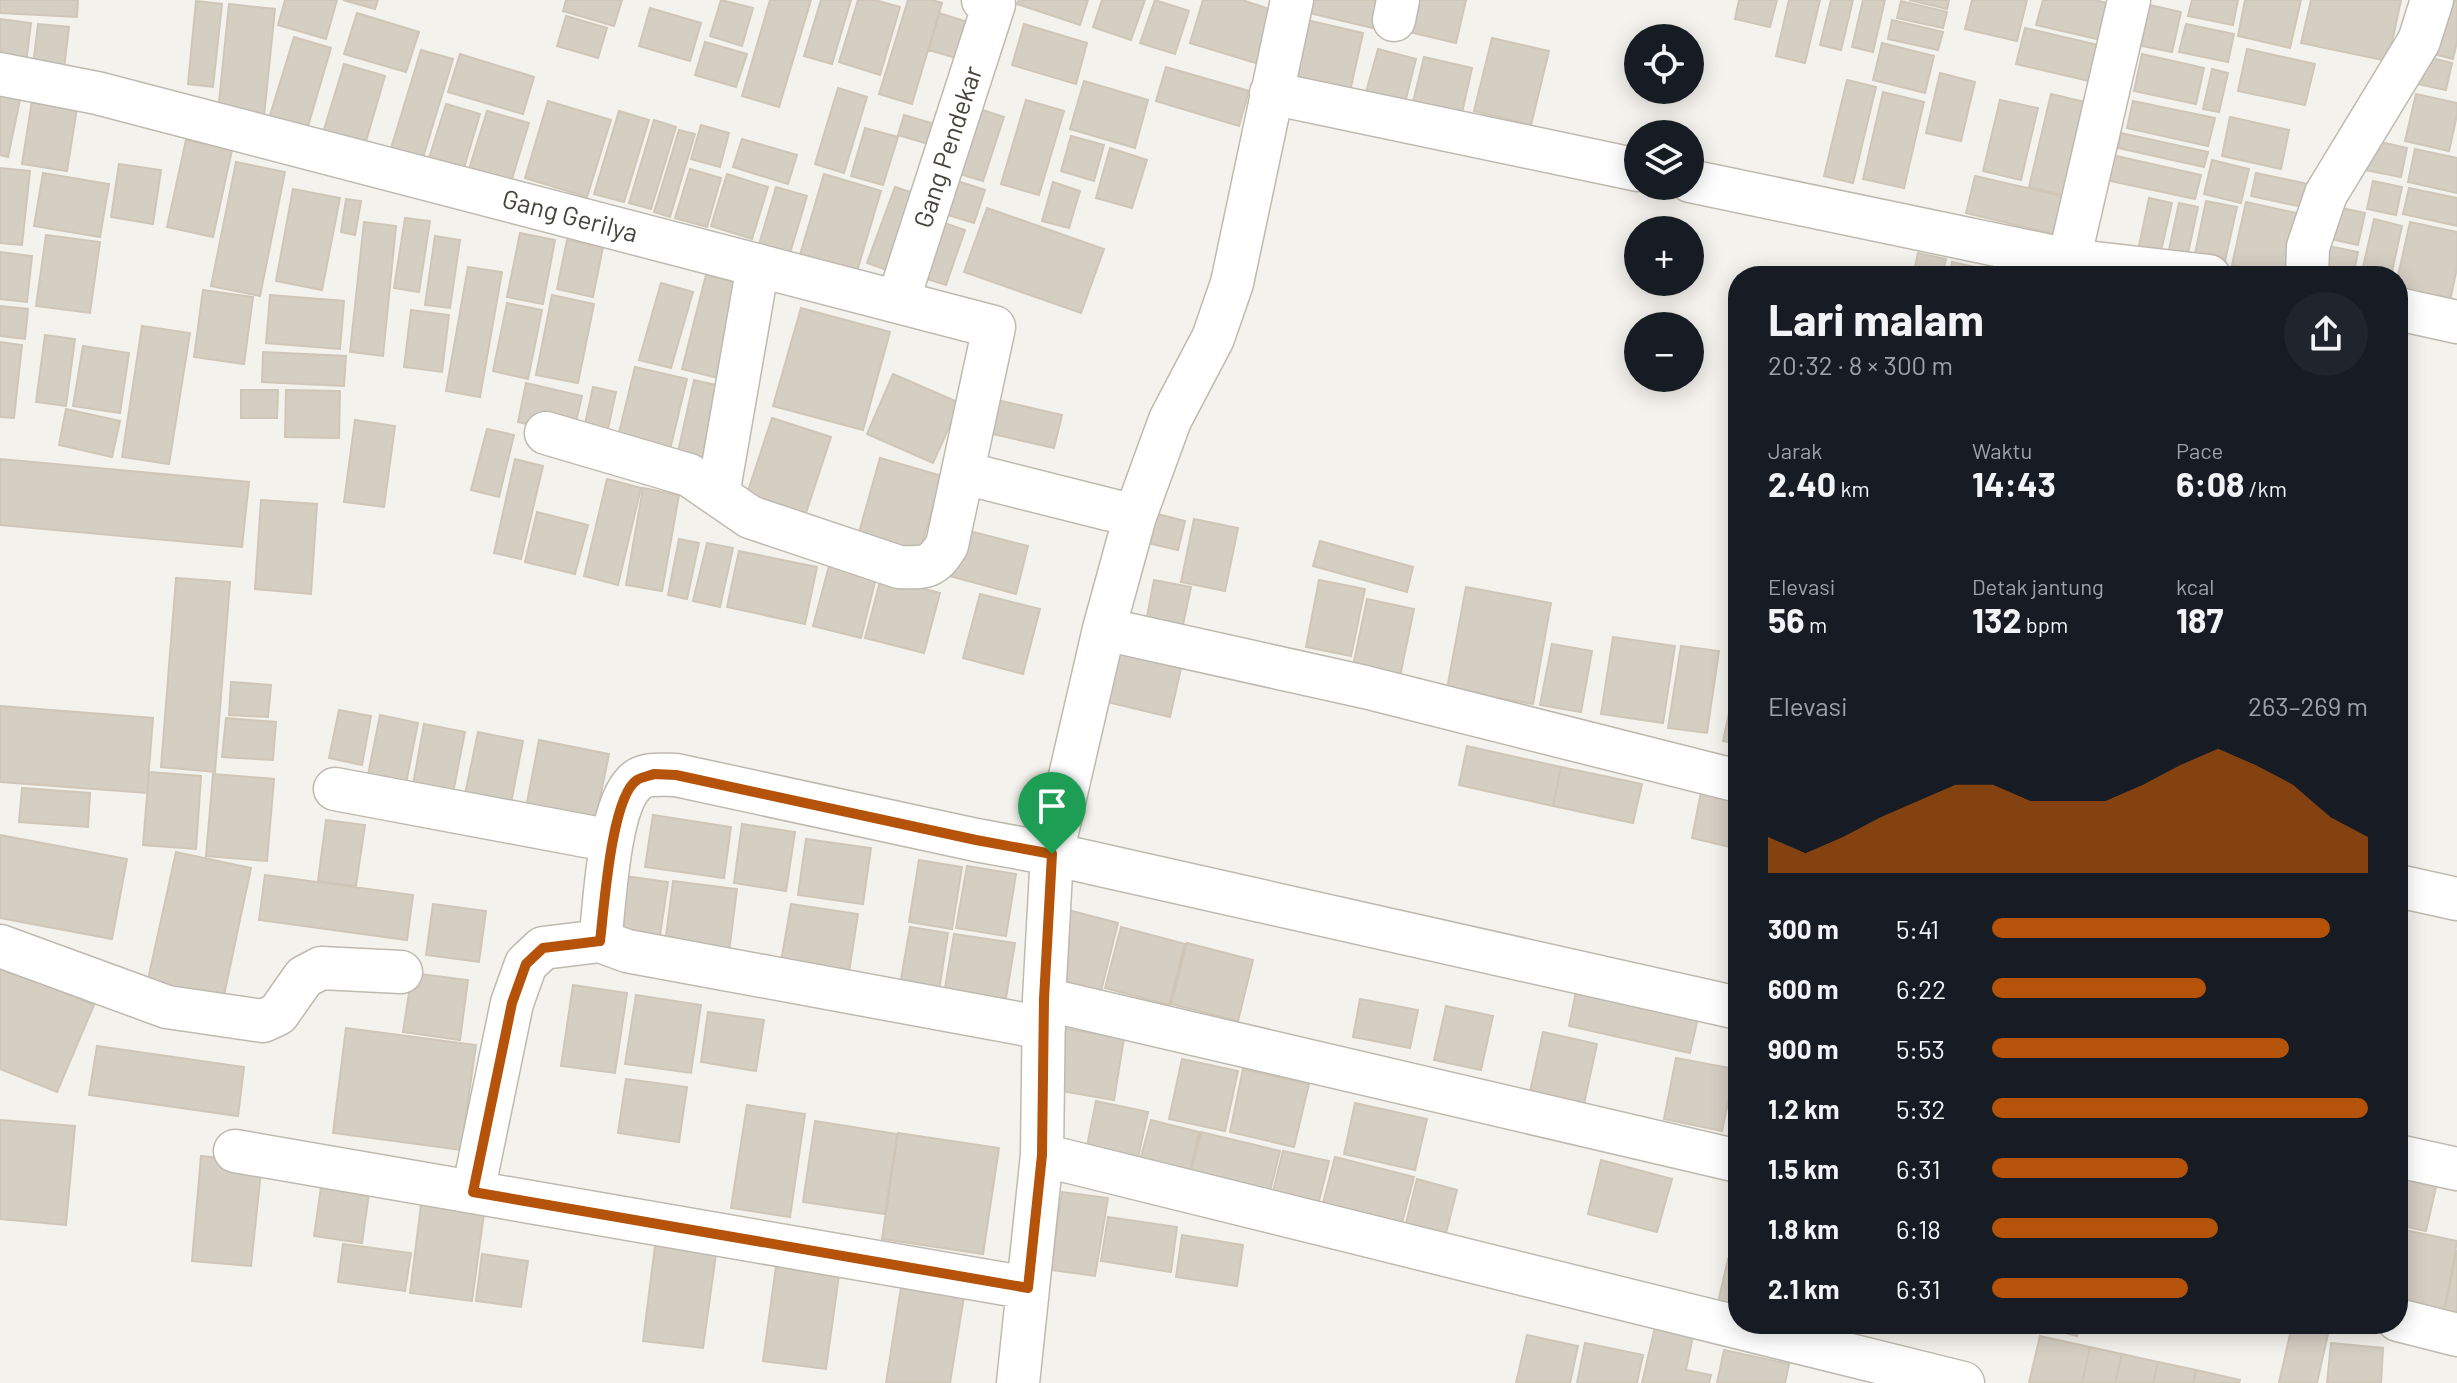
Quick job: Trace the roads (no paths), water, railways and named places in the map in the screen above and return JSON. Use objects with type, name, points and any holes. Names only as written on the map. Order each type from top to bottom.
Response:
[{"type":"street","name":"Gang Pendekar","points":[[898,301],[994,4],[983,0]]},
{"type":"street","points":[[1018,1383],[1042,1155],[1044,1013],[1052,854],[1104,629],[1135,516],[1170,420],[1213,338],[1232,283],[1292,0]]},
{"type":"street","points":[[2069,260],[2129,0]]},
{"type":"street","points":[[2307,266],[2308,247],[2326,194],[2419,41],[2432,0]]},
{"type":"street","name":"Gang Gerilya","points":[[0,74],[97,93],[994,327],[964,473]]},
{"type":"street","points":[[1271,93],[1624,167]]},
{"type":"street","points":[[1704,184],[2069,260],[2122,266]]},
{"type":"street","points":[[718,495],[758,265]]},
{"type":"street","points":[[2408,311],[2457,322]]},
{"type":"street","points":[[546,433],[689,475],[750,517],[899,567],[922,568],[937,562],[947,545],[964,473],[1135,516]]},
{"type":"street","points":[[1104,629],[1365,687],[1728,778]]},
{"type":"street","points":[[600,941],[612,841],[625,796],[636,780],[654,774],[676,775],[1052,854],[1728,1006]]},
{"type":"street","points":[[335,789],[612,841]]},
{"type":"street","points":[[2408,888],[2457,899]]},
{"type":"street","points":[[473,1192],[512,1003],[526,964],[543,948],[600,941],[642,954],[1044,1013],[1728,1159]]},
{"type":"street","points":[[0,946],[167,1007],[263,1021],[278,1014],[304,977],[321,968],[401,972]]},
{"type":"street","points":[[235,1151],[1028,1288]]},
{"type":"street","points":[[1042,1155],[1728,1325]]},
{"type":"street","points":[[2408,1158],[2457,1169]]},
{"type":"street","points":[[2408,1323],[2457,1335]]},
{"type":"street","points":[[1765,1334],[1963,1383]]}]
